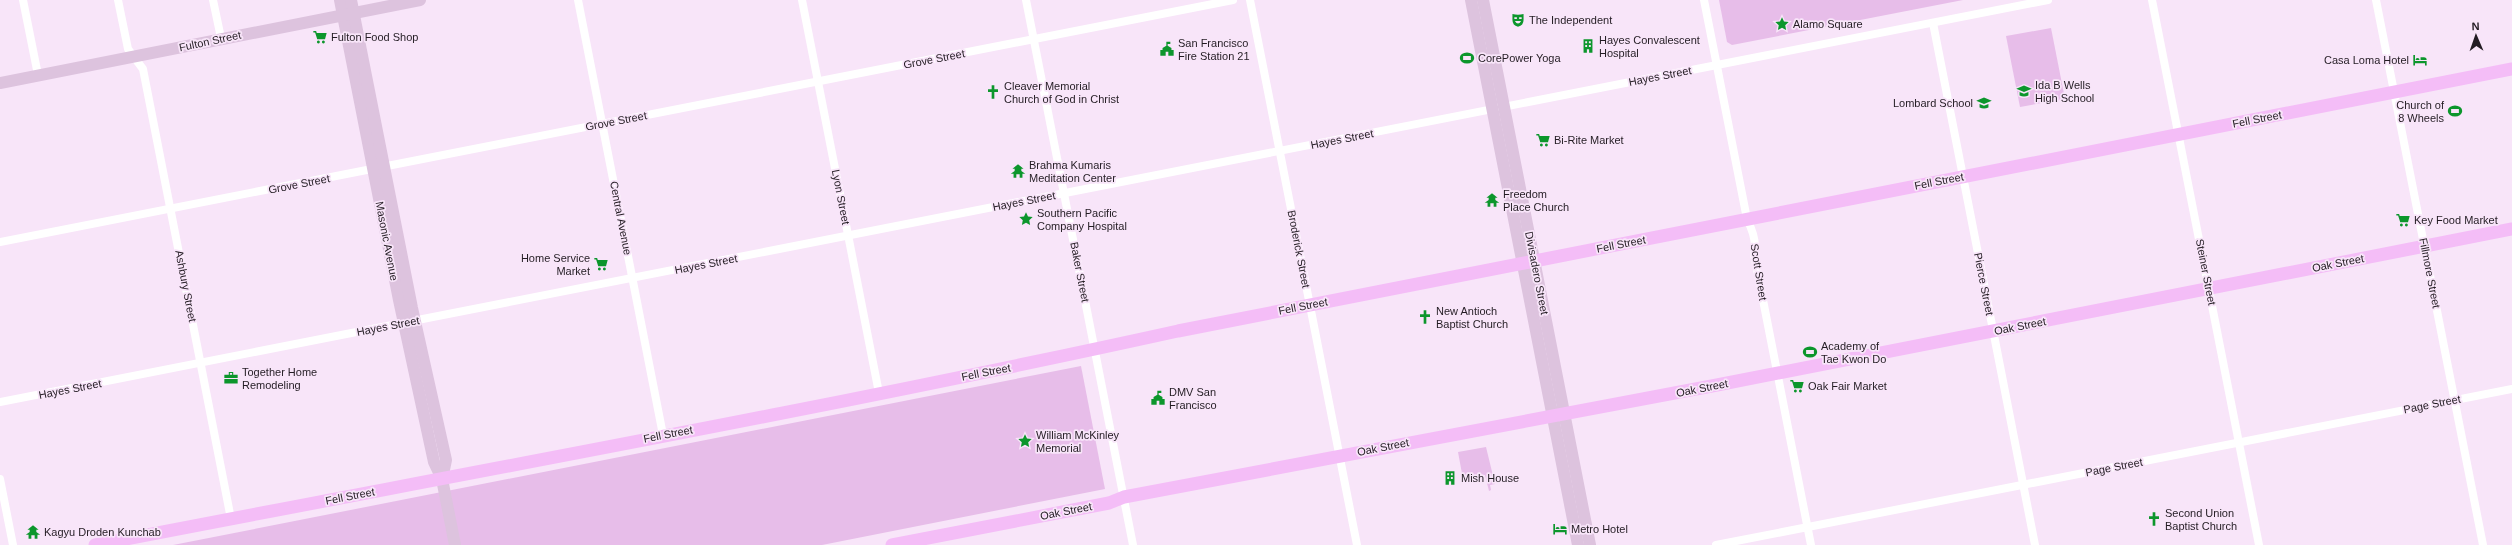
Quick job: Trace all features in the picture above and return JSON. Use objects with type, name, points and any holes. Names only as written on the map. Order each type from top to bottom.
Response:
[{"type":"main road","name":"Masonic Avenue","points":[[340,0],[348,14],[410,322],[434,462],[442,479],[455,545]]},
{"type":"main road","name":"Masonic Avenue","points":[[348,14],[351,0]]},
{"type":"main road","name":"Fulton Street","points":[[0,83],[420,0]]},
{"type":"main road","name":"Divisadero Street","points":[[1471,0],[1492,109],[1528,262],[1558,414],[1578,545]]},
{"type":"main road","name":"Divisadero Street","points":[[1483,0],[1504,107],[1528,262]]},
{"type":"main road","name":"Fell Street","points":[[95,545],[442,479],[879,393],[1310,305],[2512,68]]},
{"type":"main road","name":"Oak Street","points":[[892,545],[908,544],[1109,503],[1124,497],[1778,373],[2512,229]]},
{"type":"main road","name":"Divisadero Street","points":[[1558,414],[1590,545]]},
{"type":"street","points":[[23,0],[38,75]]},
{"type":"street","name":"Ashbury Street","points":[[118,0],[127,45],[143,69],[231,519]]},
{"type":"street","points":[[214,0],[222,38]]},
{"type":"street","name":"Central Avenue","points":[[578,0],[663,435]]},
{"type":"street","name":"Lyon Street","points":[[802,0],[879,393]]},
{"type":"street","name":"Baker Street","points":[[1026,0],[1133,545]]},
{"type":"street","name":"Grove Street","points":[[0,242],[1233,0]]},
{"type":"street","name":"Broderick Street","points":[[1250,0],[1357,545]]},
{"type":"street","name":"Scott Street","points":[[1704,0],[1747,219],[1752,233],[1755,249],[1754,254],[1811,545]]},
{"type":"street","name":"Hayes Street","points":[[0,402],[2048,0]]},
{"type":"street","name":"Steiner Street","points":[[2152,0],[2259,545]]},
{"type":"street","name":"Fillmore Street","points":[[2376,0],[2484,545]]},
{"type":"street","name":"Pierce Street","points":[[1933,23],[2035,545]]},
{"type":"street","name":"Page Street","points":[[1716,545],[2512,389]]},
{"type":"street","points":[[0,479],[13,545]]},
{"type":"shaded area","name":"Alamo Square","points":[[1719,0],[1963,0],[1732,45],[1727,42]]},
{"type":"shaded area","points":[[2051,28],[2065,99],[2020,107],[2006,36]]},
{"type":"shaded area","points":[[1081,366],[1105,489],[822,545],[173,545]]},
{"type":"shaded area","points":[[1486,447],[1495,484],[1490,485],[1491,490],[1489,491],[1485,475],[1463,479],[1458,452]]},
{"type":"place","name":"The Independent","points":[[1518,20]]},
{"type":"place","name":"Alamo Square","points":[[1782,24]]},
{"type":"place","name":"Fulton Food Shop","points":[[320,37]]},
{"type":"place","name":"Hayes Convalescent Hospital","points":[[1588,46]]},
{"type":"place","name":"San Francisco Fire Station 21","points":[[1167,49]]},
{"type":"place","name":"CorePower Yoga","points":[[1467,58]]},
{"type":"place","name":"Casa Loma Hotel","points":[[2420,60]]},
{"type":"place","name":"Ida B Wells High School","points":[[2024,91]]},
{"type":"place","name":"Cleaver Memorial Church of God in Christ","points":[[993,92]]},
{"type":"place","name":"Lombard School","points":[[1984,103]]},
{"type":"place","name":"Church of 8 Wheels","points":[[2455,111]]},
{"type":"place","name":"Bi-Rite Market","points":[[1543,140]]},
{"type":"place","name":"Brahma Kumaris Meditation Center","points":[[1018,171]]},
{"type":"place","name":"Freedom Place Church","points":[[1492,200]]},
{"type":"place","name":"Southern Pacific Company Hospital","points":[[1026,219]]},
{"type":"place","name":"Key Food Market","points":[[2403,220]]},
{"type":"place","name":"Home Service Market","points":[[601,264]]},
{"type":"place","name":"New Antioch Baptist Church","points":[[1425,317]]},
{"type":"place","name":"Academy of Tae Kwon Do","points":[[1810,352]]},
{"type":"place","name":"Together Home Remodeling","points":[[231,378]]},
{"type":"place","name":"Oak Fair Market","points":[[1797,386]]},
{"type":"place","name":"DMV San Francisco","points":[[1158,398]]},
{"type":"place","name":"William McKinley Memorial","points":[[1025,441]]},
{"type":"place","name":"Mish House","points":[[1450,478]]},
{"type":"place","name":"Second Union Baptist Church","points":[[2154,519]]},
{"type":"place","name":"Metro Hotel","points":[[1560,529]]},
{"type":"place","name":"Kagyu Droden Kunchab","points":[[33,532]]}]
